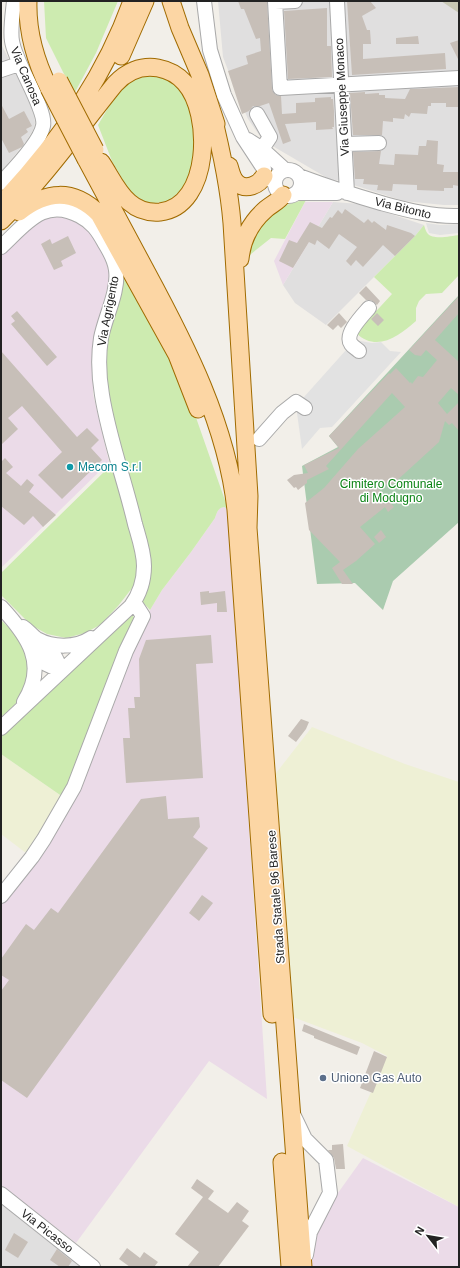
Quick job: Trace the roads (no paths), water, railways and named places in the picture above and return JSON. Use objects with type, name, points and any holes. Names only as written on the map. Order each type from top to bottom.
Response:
[{"type":"main road","points":[[28,1],[29,25],[33,50],[40,69],[54,85],[94,157],[174,322],[200,380],[218,429],[230,472],[242,529]]},
{"type":"main road","points":[[36,1],[40,41],[54,85]]},
{"type":"main road","points":[[89,89],[124,1]]},
{"type":"main road","points":[[1,221],[27,194],[66,136],[117,37],[132,1]]},
{"type":"main road","points":[[66,136],[87,116],[105,86],[145,1]]},
{"type":"main road","points":[[172,1],[176,16],[196,65],[231,173],[235,181],[243,186],[250,187],[259,183],[279,187],[280,199],[258,216],[248,230],[241,250],[239,337]]},
{"type":"main road","points":[[1,204],[115,84],[129,72],[140,68],[155,68],[173,73],[182,80],[189,89],[195,102],[201,124],[203,144],[198,173],[192,188],[182,201],[174,207],[164,211],[151,212],[139,209],[125,198],[94,157]]},
{"type":"main road","points":[[212,113],[223,160],[229,195],[249,496],[242,529]]},
{"type":"main road","points":[[1,226],[33,202],[52,196],[75,198],[87,204],[99,214],[177,355],[242,529]]},
{"type":"main road","name":"Strada Statale 96 Barese","points":[[242,529],[303,1267]]},
{"type":"main road","name":"Strada Statale 96 Barese","points":[[242,529],[290,1267]]},
{"type":"street","name":"Via Canosa","points":[[1,182],[30,150],[43,126],[43,115],[19,64],[12,40],[14,1]]},
{"type":"street","points":[[204,1],[210,50],[224,95],[243,137],[264,169],[279,187]]},
{"type":"street","points":[[295,1],[275,2],[280,88],[459,78]]},
{"type":"street","name":"Via Giuseppe Monaco","points":[[337,1],[347,193]]},
{"type":"street","points":[[1,70],[19,64]]},
{"type":"street","points":[[258,114],[270,137],[262,149]]},
{"type":"street","name":"Via Bitonto","points":[[243,137],[262,149],[285,170],[293,170],[299,176],[347,193],[421,213],[434,216],[459,216]]},
{"type":"street","points":[[345,144],[379,143]]},
{"type":"street","points":[[279,187],[279,173],[285,170]]},
{"type":"street","points":[[279,187],[301,185],[299,176]]},
{"type":"street","name":"Via Bitonto","points":[[279,187],[347,193]]},
{"type":"street","name":"Via Agrigento","points":[[1,247],[40,213],[57,208],[75,213],[90,222],[98,231],[114,261],[116,285],[101,340],[99,354],[100,379],[104,406],[143,555],[143,577],[134,602]]},
{"type":"street","points":[[359,351],[351,344],[350,339],[352,330],[369,308]]},
{"type":"street","points":[[259,438],[282,413],[296,402],[305,408]]},
{"type":"street","points":[[1,728],[134,602],[143,616],[126,651],[74,787],[32,857],[1,896]]},
{"type":"street","points":[[5,612],[34,642],[46,664],[61,671]]},
{"type":"street","points":[[34,642],[64,646],[76,644],[88,640],[109,626]]},
{"type":"street","points":[[16,714],[30,690],[34,678],[34,642]]},
{"type":"street","points":[[290,1108],[305,1139],[326,1160],[330,1193],[310,1232],[303,1267]]},
{"type":"street","name":"Via Picasso","points":[[1,1194],[93,1267]]},
{"type":"place","name":"Mecom S.r.l","points":[[70,467]]},
{"type":"place","name":"Unione Gas Auto","points":[[323,1078]]},
{"type":"park label","name":"Cimitero Comunale di Modugno","points":[[391,491]]}]
